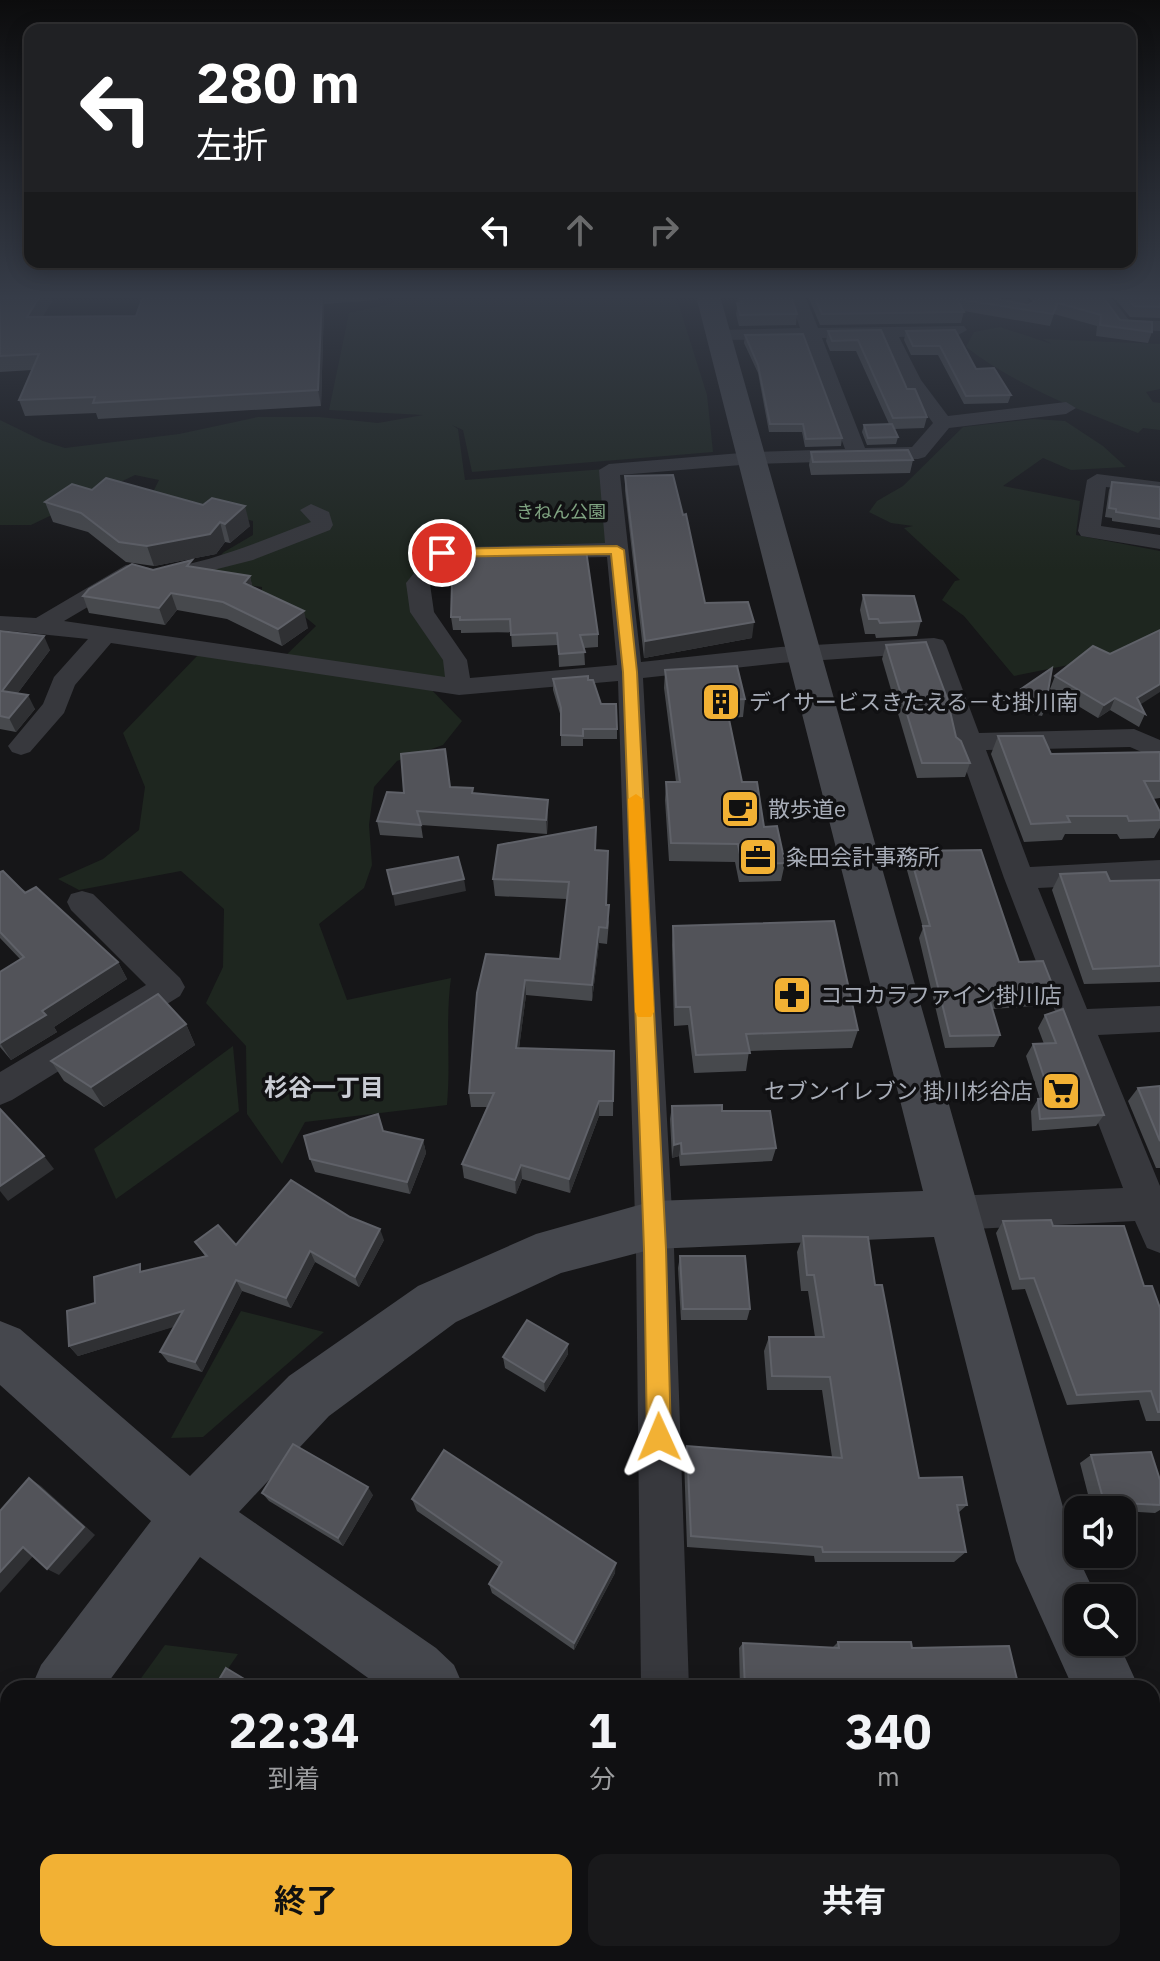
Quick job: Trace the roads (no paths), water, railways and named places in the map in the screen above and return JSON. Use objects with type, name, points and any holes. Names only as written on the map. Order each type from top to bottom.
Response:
[{"type":"street","points":[[734,388],[1047,1561],[1064,1597]]},
{"type":"street","points":[[830,388],[858,456]]},
{"type":"street","points":[[917,388],[943,423]]},
{"type":"street","points":[[665,1680],[653,1225],[630,672],[609,470],[753,458],[918,453],[943,423],[1066,408]]},
{"type":"street","points":[[1160,488],[1097,480],[1089,531],[1160,542]]},
{"type":"street","points":[[41,625],[134,570],[158,577],[245,555],[322,525],[321,517],[311,510]]},
{"type":"street","points":[[459,687],[455,660],[422,612],[418,583],[442,553],[617,550]]},
{"type":"street","points":[[0,623],[41,625],[459,687],[934,645],[1075,1023],[1155,1214],[954,1213],[653,1225],[554,1251],[437,1304],[309,1396],[193,1516],[70,1680]]},
{"type":"street","points":[[21,746],[55,707],[63,683],[105,635]]},
{"type":"street","points":[[970,742],[1134,738],[1160,751]]},
{"type":"street","points":[[1019,878],[1160,871]]},
{"type":"street","points":[[0,1090],[169,987],[82,902]]},
{"type":"street","points":[[1075,1023],[1160,1019]]},
{"type":"street","points":[[0,1348],[139,1473],[413,1680]]},
{"type":"street","points":[[1091,1656],[1102,1680]]},
{"type":"place","name":"デイサービスきたえる－む掛川南","points":[[721,702]]},
{"type":"place","name":"散歩道e","points":[[740,809]]},
{"type":"place","name":"粂田会計事務所","points":[[758,857]]},
{"type":"place","name":"ココカラファイン掛川店","points":[[792,995]]},
{"type":"place","name":"セブンイレブン 掛川杉谷店","points":[[1061,1091]]},
{"type":"district","name":"杉谷一丁目","points":[[324,1088]]},
{"type":"park label","name":"きねん公園","points":[[561,512]]}]
